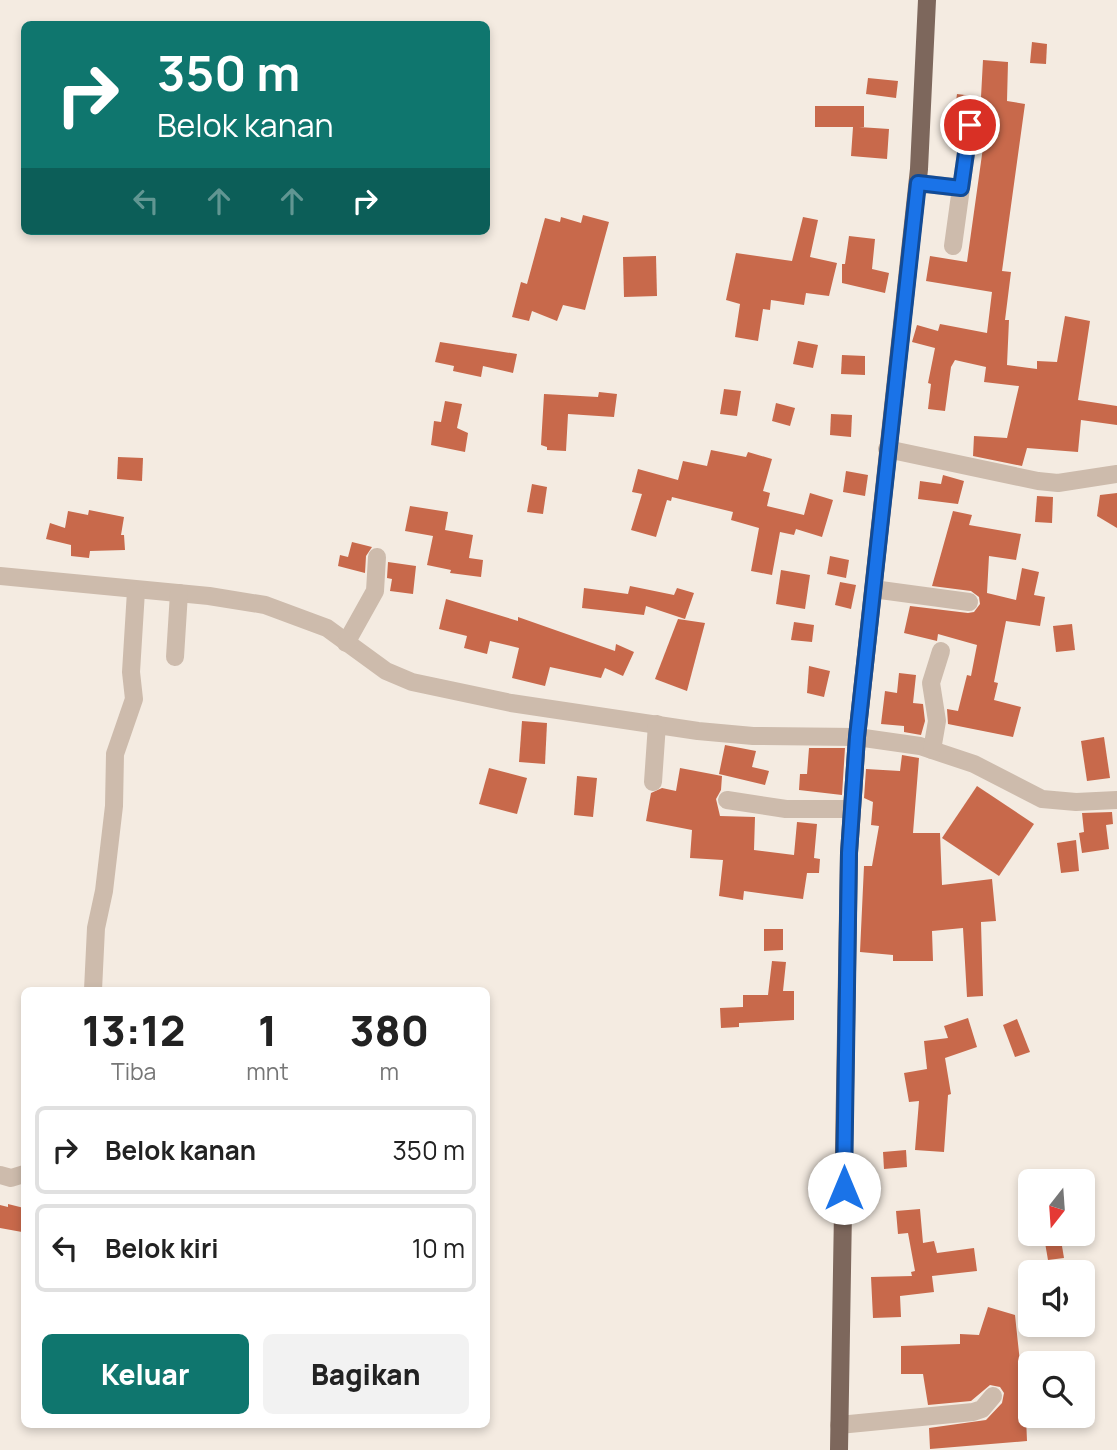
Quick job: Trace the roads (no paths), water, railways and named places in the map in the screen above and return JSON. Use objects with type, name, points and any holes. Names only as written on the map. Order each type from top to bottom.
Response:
[{"type":"main road","points":[[839,1450],[852,809],[887,450],[918,183],[928,0]]},
{"type":"street","points":[[953,247],[970,125]]},
{"type":"street","points":[[918,183],[961,188]]},
{"type":"street","points":[[887,450],[1038,481],[1058,483],[1117,474]]},
{"type":"street","points":[[351,634],[375,591],[377,557]]},
{"type":"street","points":[[0,576],[179,593],[265,605],[351,634],[386,671],[412,682],[511,703],[753,736],[935,738],[974,764],[1042,799],[1076,802],[1117,800]]},
{"type":"street","points":[[873,589],[969,602]]},
{"type":"street","points":[[93,987],[96,928],[104,891],[114,806],[115,754],[134,699],[131,672],[136,591]]},
{"type":"street","points":[[175,657],[179,593]]},
{"type":"street","points":[[935,738],[931,683],[941,651]]},
{"type":"street","points":[[653,782],[657,724]]},
{"type":"street","points":[[727,800],[774,808],[852,809]]},
{"type":"street","points":[[0,1175],[11,1178],[21,1175]]},
{"type":"street","points":[[839,1425],[973,1412],[982,1409],[993,1396]]}]
